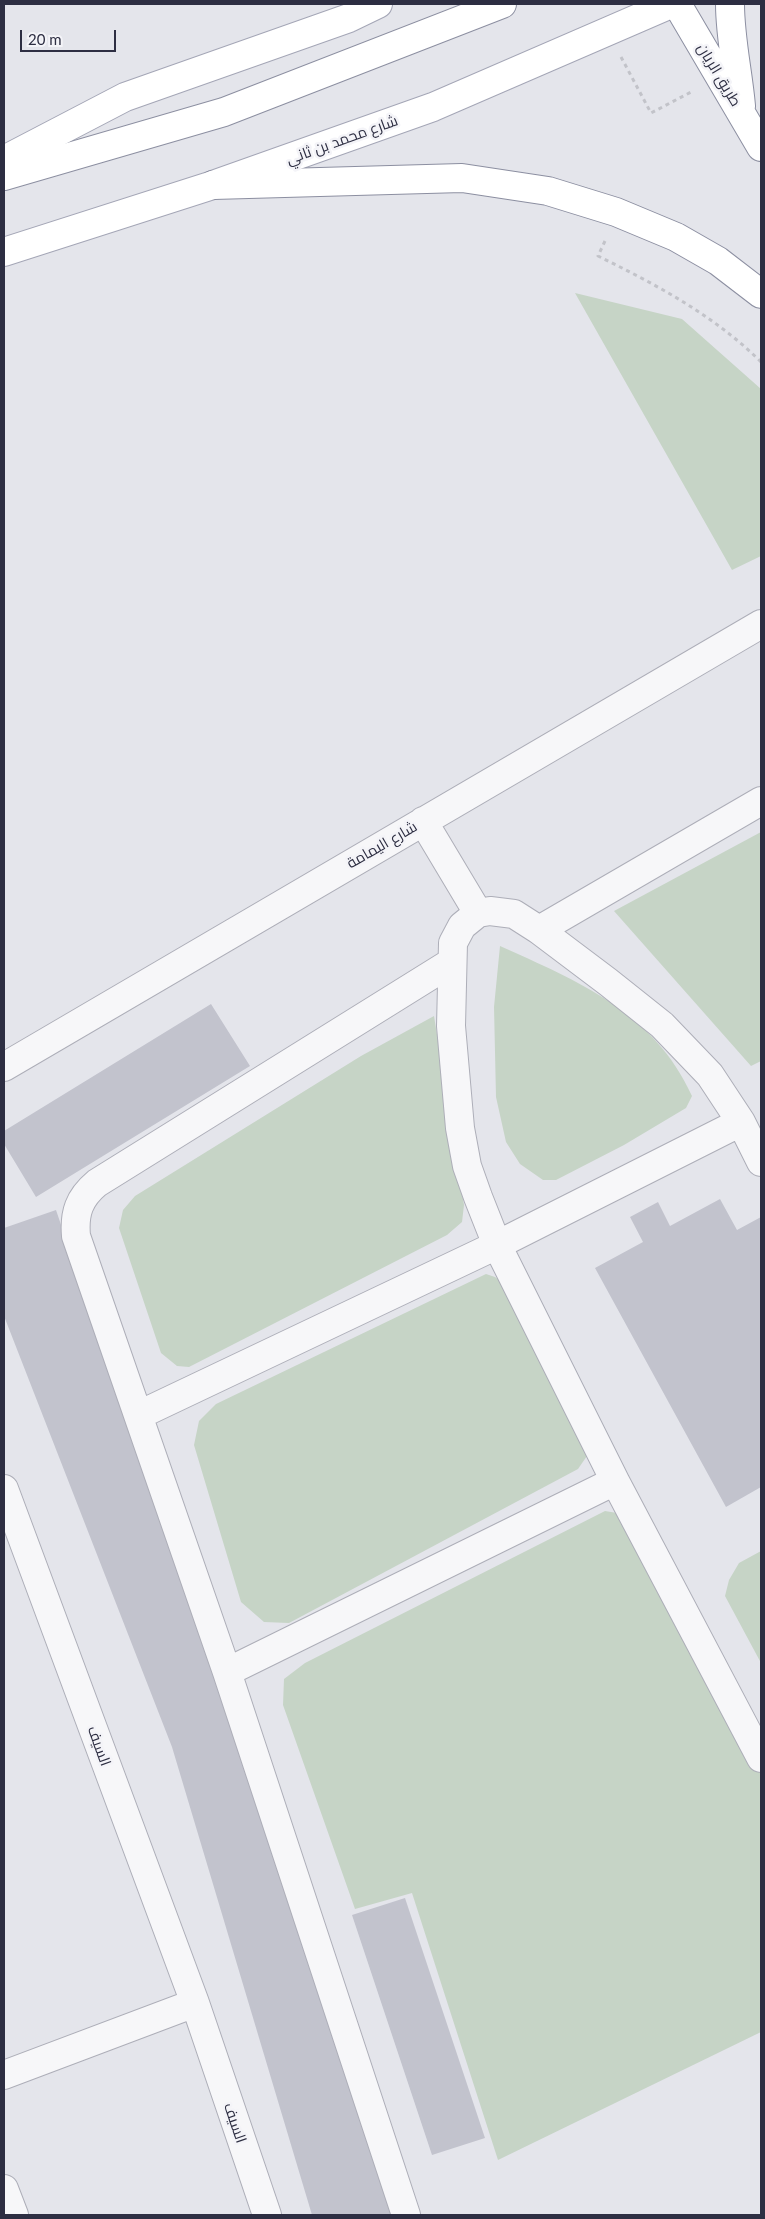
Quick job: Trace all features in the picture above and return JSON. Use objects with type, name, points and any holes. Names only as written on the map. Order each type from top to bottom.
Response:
[{"type":"main road","points":[[4,160],[125,97],[349,18],[378,4]]},
{"type":"main road","points":[[4,176],[224,112],[502,4]]},
{"type":"main road","name":"شارع محمد بن ثاني","points":[[4,252],[213,185],[433,107],[671,4]]},
{"type":"main road","name":"طريق الريان","points":[[677,4],[761,147]]},
{"type":"main road","points":[[730,4],[730,27],[742,114]]},
{"type":"main road","points":[[213,185],[462,178],[548,191],[616,212],[676,237],[718,261],[761,294]]},
{"type":"street","name":"شارع اليمامة","points":[[4,1067],[761,624]]},
{"type":"street","points":[[540,930],[761,802]]},
{"type":"street","points":[[423,821],[478,914]]},
{"type":"street","points":[[761,1162],[741,1122],[710,1075],[662,1025],[540,930],[514,914],[490,911],[478,914],[462,926],[456,934],[453,944],[451,1026],[460,1128],[467,1166],[497,1245],[615,1481],[761,1758]]},
{"type":"street","points":[[406,2215],[227,1672],[76,1236],[76,1212],[80,1201],[97,1183],[452,962]]},
{"type":"street","points":[[139,1415],[497,1245],[741,1122]]},
{"type":"street","points":[[227,1672],[615,1481]]},
{"type":"street","name":"السيف","points":[[4,1489],[194,2003],[267,2215]]},
{"type":"street","points":[[4,2075],[194,2003]]},
{"type":"street","points":[[4,2189],[14,2215]]},
{"type":"path","points":[[608,32],[651,113],[720,76]]},
{"type":"path","points":[[598,256],[649,281],[712,321],[761,362]]},
{"type":"green space","points":[[575,293],[682,319],[761,389],[761,556],[732,570]]},
{"type":"green space","points":[[761,832],[761,1061],[751,1066],[614,911]]},
{"type":"green space","points":[[500,946],[585,987],[636,1021],[657,1042],[676,1067],[692,1096],[686,1108],[624,1145],[556,1180],[543,1180],[520,1164],[506,1142],[496,1097],[494,1007]]},
{"type":"green space","points":[[434,1016],[464,1205],[462,1222],[447,1235],[189,1367],[177,1366],[161,1353],[119,1228],[123,1210],[135,1196],[361,1056]]},
{"type":"green space","points":[[486,1274],[495,1277],[514,1291],[589,1453],[578,1469],[289,1623],[264,1622],[241,1602],[194,1445],[199,1421],[216,1404]]},
{"type":"green space","points":[[605,1511],[623,1514],[761,1766],[761,2032],[498,2160],[412,1893],[355,1909],[283,1705],[284,1679],[305,1663]]},
{"type":"green space","points":[[761,1551],[761,1663],[725,1596],[729,1580],[739,1563]]},
{"type":"building","points":[[211,1004],[250,1066],[36,1197],[4,1144],[4,1131]]},
{"type":"building","points":[[720,1199],[737,1230],[761,1217],[761,1487],[726,1507],[595,1268],[643,1242],[630,1217],[658,1202],[670,1226]]},
{"type":"building","points":[[56,1210],[396,2215],[312,2215],[172,1747],[4,1316],[4,1228]]},
{"type":"building","points":[[405,1898],[485,2138],[432,2155],[352,1915]]}]
